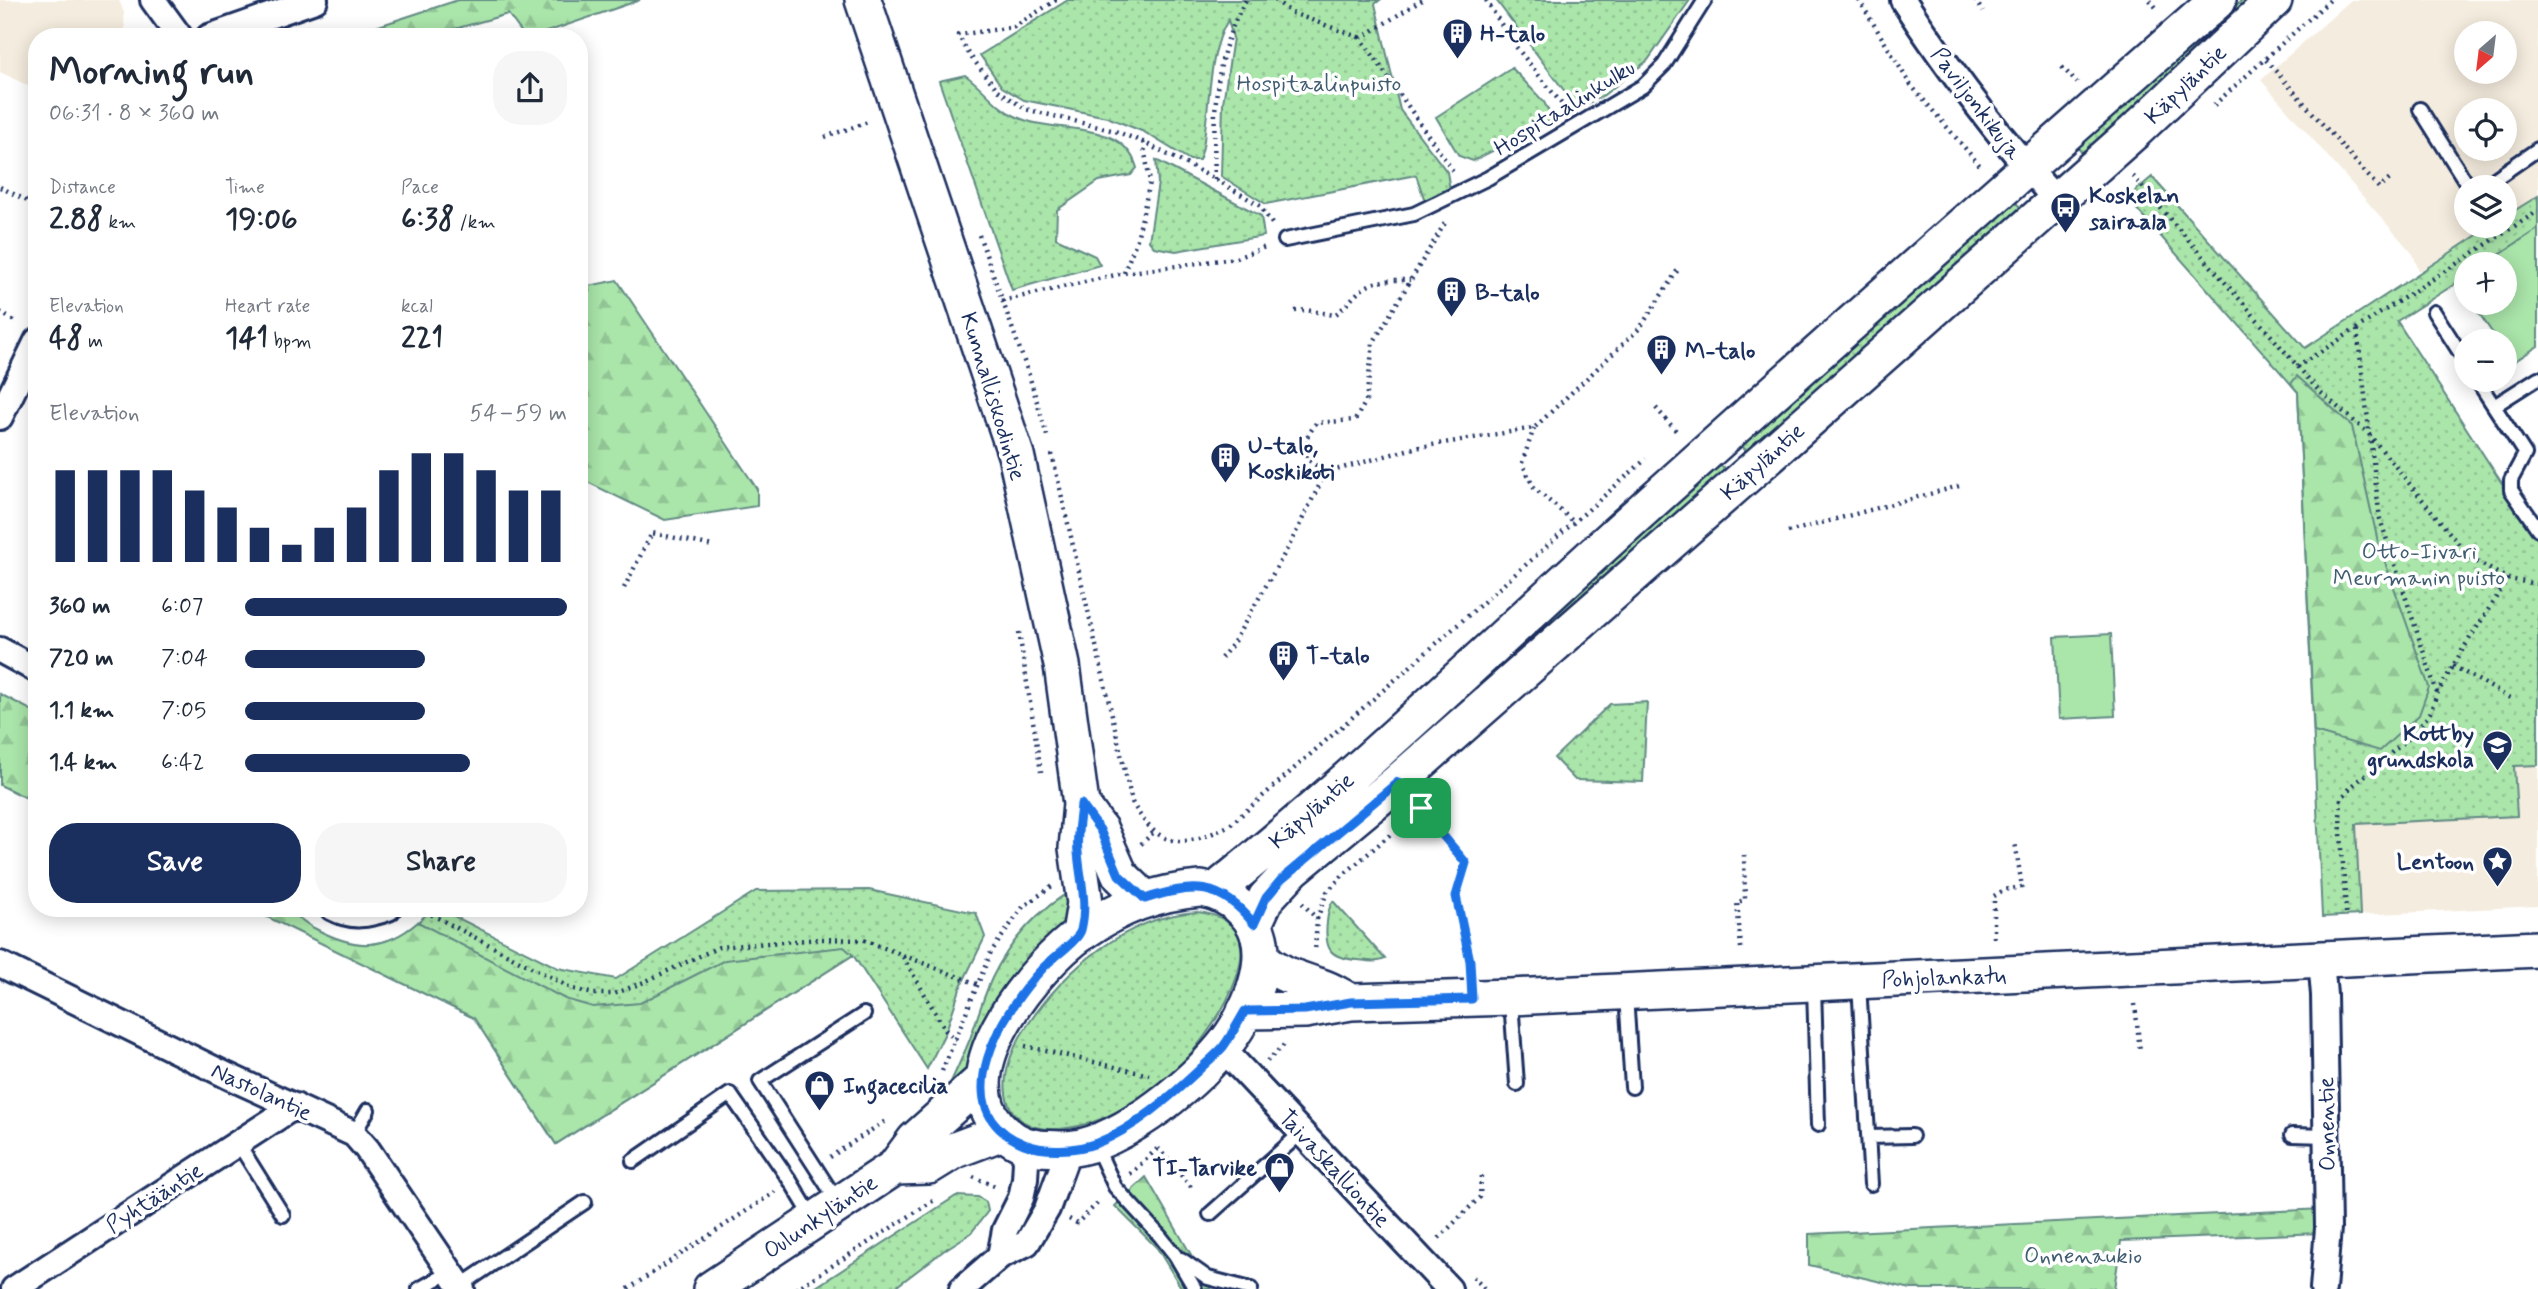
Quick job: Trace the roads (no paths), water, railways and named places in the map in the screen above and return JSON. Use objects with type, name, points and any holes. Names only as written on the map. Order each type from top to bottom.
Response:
[{"type":"main road","name":"Kunnalliskodintie","points":[[863,0],[1016,455],[1062,665],[1081,804],[1077,848],[1085,902],[1080,934]]},
{"type":"main road","name":"Käpyläntie","points":[[1215,891],[1344,782],[2026,167],[2218,0]]},
{"type":"main road","name":"Käpyläntie","points":[[1254,924],[1266,898],[1281,880],[1398,782],[2134,132],[2274,0]]},
{"type":"main road","name":"Kunnalliskodintie","points":[[1081,804],[1100,830],[1119,875],[1145,899]]},
{"type":"main road","points":[[1181,890],[1215,891],[1232,901],[1254,924],[1259,936],[1261,958],[1255,988],[1245,1011],[1222,1048],[1180,1088],[1134,1125],[1082,1146],[1031,1147],[1013,1138],[987,1112],[982,1095],[983,1080],[993,1041],[1008,1013],[1043,968],[1080,934],[1145,899],[1181,890]]},
{"type":"main road","name":"Pohjolankatu","points":[[1245,1011],[1305,1010],[1351,1002],[1472,999],[2538,949]]},
{"type":"main road","name":"Pohjolankatu","points":[[1261,958],[1292,979],[1322,987],[1351,1002]]},
{"type":"main road","name":"Oulunkyläntie","points":[[711,1289],[895,1167],[915,1140],[983,1080]]},
{"type":"main road","name":"Oulunkyläntie","points":[[895,1167],[929,1166],[956,1150],[1013,1138]]},
{"type":"street","points":[[153,0],[173,28]]},
{"type":"street","points":[[235,28],[315,0]]},
{"type":"street","name":"Paviljonkikuja","points":[[1903,0],[1935,49],[2026,167],[2056,200]]},
{"type":"street","points":[[0,417],[28,359]]},
{"type":"street","points":[[0,650],[28,665]]},
{"type":"street","name":"Onnentie","points":[[2321,960],[2328,1228],[2323,1289]]},
{"type":"street","name":"Nastolantie","points":[[0,964],[228,1076],[354,1134],[458,1282]]},
{"type":"street","name":"Taivaskalliontie","points":[[1222,1048],[1449,1289]]},
{"type":"street","name":"Pyhtääntie","points":[[14,1289],[295,1106]]},
{"type":"street","points":[[1000,1256],[1005,1230],[1021,1198],[1025,1179],[1026,1161],[1013,1138]]},
{"type":"street","points":[[962,1289],[1000,1256],[1027,1243],[1082,1146]]},
{"type":"lane","name":"Hospitaalinkulku","points":[[1285,240],[1414,214],[1466,190],[1643,86],[1664,65],[1706,0]]},
{"type":"lane","points":[[2420,109],[2461,175]]},
{"type":"lane","points":[[2500,175],[2538,149]]},
{"type":"lane","points":[[2434,312],[2454,343]]},
{"type":"lane","points":[[2494,406],[2538,378]]},
{"type":"lane","points":[[2485,392],[2525,454],[2511,480],[2511,490],[2538,529]]},
{"type":"lane","points":[[1858,980],[1871,1184]]},
{"type":"lane","points":[[1814,982],[1818,1125]]},
{"type":"lane","points":[[1626,992],[1632,1087]]},
{"type":"lane","points":[[1510,997],[1517,1084]]},
{"type":"lane","points":[[827,1212],[760,1082],[864,1014]]},
{"type":"lane","points":[[632,1161],[730,1094],[791,1182],[827,1212]]},
{"type":"lane","points":[[354,1134],[368,1110]]},
{"type":"lane","points":[[1210,1214],[1301,1133]]},
{"type":"lane","points":[[2292,1135],[2326,1136]]},
{"type":"lane","points":[[1868,1138],[1912,1136]]},
{"type":"lane","points":[[238,1143],[283,1215]]},
{"type":"lane","points":[[1082,1146],[1175,1255],[1195,1289]]},
{"type":"lane","points":[[419,1289],[458,1282],[585,1202]]},
{"type":"lane","points":[[1175,1255],[1208,1278],[1251,1289]]},
{"type":"place","name":"H-talo","points":[[1457,60]]},
{"type":"place","name":"Koskelan sairaala","points":[[2066,235]]},
{"type":"place","name":"B-talo","points":[[1452,319]]},
{"type":"place","name":"M-talo","points":[[1662,377]]},
{"type":"place","name":"U-talo, Koskikoti","points":[[1225,485]]},
{"type":"place","name":"T-talo","points":[[1283,682]]},
{"type":"place","name":"Kottby grundskola","points":[[2497,773]]},
{"type":"place","name":"Lentoon","points":[[2497,888]]},
{"type":"place","name":"Ingacecilia","points":[[820,1112]]},
{"type":"place","name":"TI-Tarvike","points":[[1280,1194]]},
{"type":"park label","name":"Hospitaalinpuisto","points":[[1319,83]]},
{"type":"park label","name":"Otto-Iivari Meurmanin puisto","points":[[2419,564]]},
{"type":"park label","name":"Onnenaukio","points":[[2083,1255]]}]
